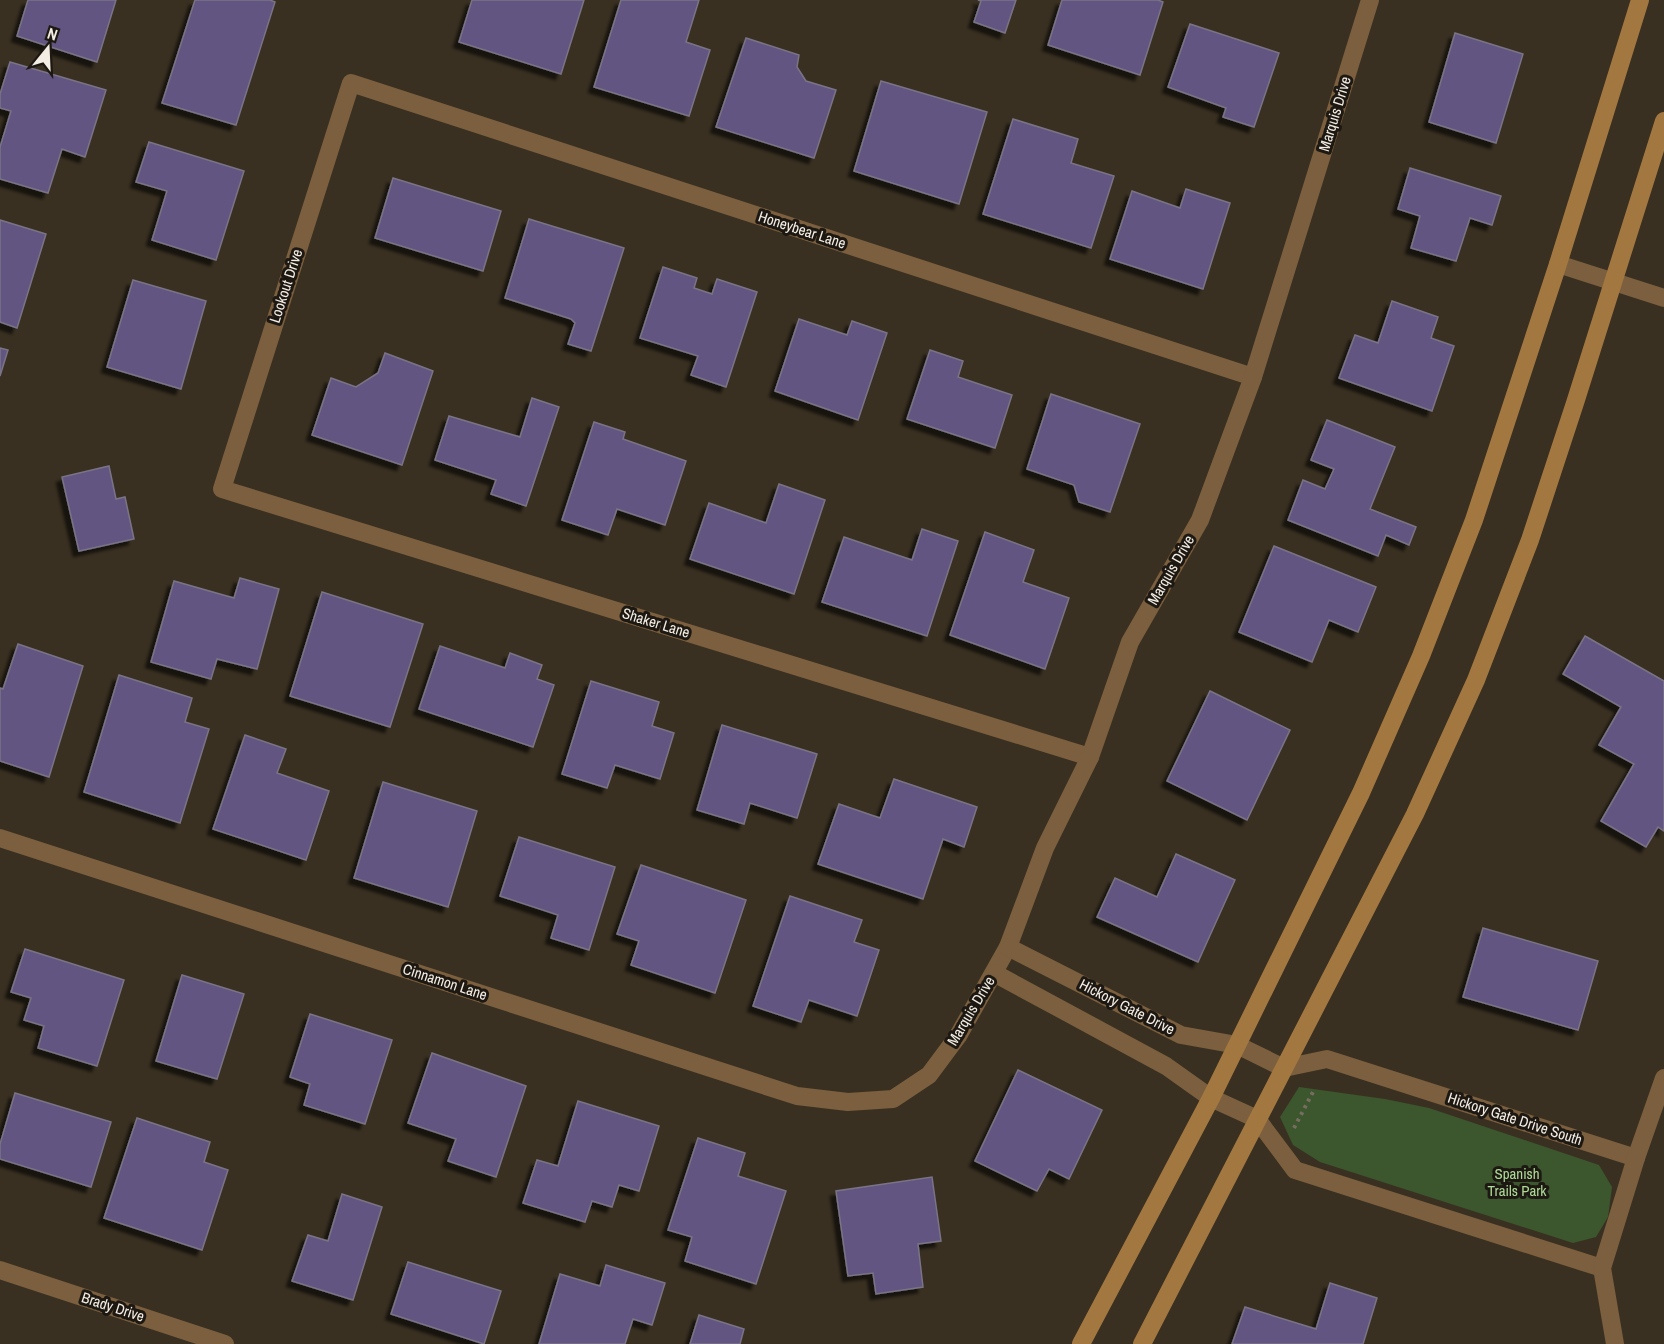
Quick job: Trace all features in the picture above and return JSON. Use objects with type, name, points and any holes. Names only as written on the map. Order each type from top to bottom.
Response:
[{"type":"main road","points":[[1081,1344],[1211,1098],[1361,793],[1421,656],[1474,520],[1558,264],[1640,0]]},
{"type":"main road","points":[[1142,1344],[1415,814],[1476,680],[1530,540],[1664,121]]},
{"type":"street","name":"Marquis Drive","points":[[893,1100],[929,1075],[958,1036],[1008,947],[1046,848],[1090,757],[1130,642],[1200,520],[1253,377],[1370,0]]},
{"type":"street","name":"Honeybear Lane","points":[[351,83],[1253,377]]},
{"type":"street","name":"Lookout Drive","points":[[222,489],[351,83]]},
{"type":"street","points":[[1558,264],[1664,298]]},
{"type":"street","name":"Shaker Lane","points":[[222,489],[1090,757]]},
{"type":"street","name":"Cinnamon Lane","points":[[0,838],[797,1096],[848,1102],[893,1100]]},
{"type":"street","name":"Hickory Gate Drive","points":[[1008,947],[1181,1035],[1237,1045],[1284,1068]]},
{"type":"street","points":[[994,973],[1166,1066],[1211,1098],[1257,1119],[1295,1170],[1602,1268]]},
{"type":"street","name":"Hickory Gate Drive South","points":[[1284,1068],[1327,1059],[1636,1158]]},
{"type":"street","points":[[1615,1344],[1602,1268],[1636,1158],[1664,1078]]},
{"type":"street","name":"Brady Drive","points":[[0,1270],[225,1344]]},
{"type":"path","points":[[1290,1136],[1314,1090]]},
{"type":"green space","name":"Spanish Trails Park","points":[[1299,1087],[1385,1099],[1429,1108],[1599,1165],[1612,1187],[1608,1217],[1596,1237],[1573,1243],[1320,1162],[1293,1145],[1280,1117]]},
{"type":"building","points":[[28,0],[116,0],[97,62],[17,36]]},
{"type":"building","points":[[195,0],[270,0],[275,2],[236,125],[162,103]]},
{"type":"building","points":[[472,0],[584,0],[561,74],[459,42]]},
{"type":"building","points":[[621,0],[699,0],[686,42],[710,50],[689,116],[594,87]]},
{"type":"building","points":[[978,0],[1016,0],[1005,33],[974,22],[981,1]]},
{"type":"building","points":[[1062,0],[1158,0],[1163,2],[1140,75],[1048,45]]},
{"type":"building","points":[[1190,24],[1279,53],[1254,127],[1223,117],[1226,108],[1168,87]]},
{"type":"building","points":[[1455,33],[1523,54],[1496,143],[1429,122]]},
{"type":"building","points":[[746,38],[799,55],[797,67],[806,81],[836,90],[814,158],[716,127]]},
{"type":"building","points":[[10,62],[106,90],[85,157],[62,149],[48,193],[0,179],[0,147],[11,111],[0,108],[0,94]]},
{"type":"building","points":[[881,81],[987,112],[959,204],[854,171]]},
{"type":"building","points":[[1013,119],[1078,139],[1071,163],[1114,176],[1091,248],[983,214]]},
{"type":"building","points":[[149,142],[244,171],[216,260],[152,240],[167,191],[136,182]]},
{"type":"building","points":[[1410,168],[1501,196],[1492,225],[1470,218],[1456,261],[1411,248],[1420,216],[1398,209]]},
{"type":"building","points":[[393,178],[501,211],[483,271],[375,238]]},
{"type":"building","points":[[1186,189],[1230,203],[1203,289],[1110,259],[1132,191],[1180,208]]},
{"type":"building","points":[[529,219],[624,248],[591,351],[568,344],[575,323],[571,319],[505,298]]},
{"type":"building","points":[[0,220],[46,234],[17,328],[0,322]]},
{"type":"building","points":[[663,267],[697,278],[694,288],[712,294],[717,279],[757,292],[726,387],[691,375],[698,356],[640,338]]},
{"type":"building","points":[[133,280],[206,301],[181,389],[107,367]]},
{"type":"building","points":[[1392,301],[1438,317],[1431,338],[1454,346],[1432,411],[1339,378],[1355,335],[1378,343]]},
{"type":"building","points":[[799,319],[847,335],[852,321],[887,333],[858,420],[775,391]]},
{"type":"building","points":[[0,348],[8,350],[0,376]]},
{"type":"building","points":[[930,350],[963,361],[958,377],[1012,395],[995,448],[907,419]]},
{"type":"building","points":[[385,353],[433,371],[402,465],[312,435],[331,378],[356,387],[378,373]]},
{"type":"building","points":[[1051,394],[1140,424],[1110,512],[1079,502],[1074,485],[1027,469]]},
{"type":"building","points":[[532,398],[559,407],[526,506],[491,494],[496,480],[435,460],[449,416],[520,437]]},
{"type":"building","points":[[1327,420],[1395,447],[1370,509],[1416,527],[1409,545],[1386,535],[1378,556],[1288,520],[1303,480],[1325,489],[1334,469],[1311,460]]},
{"type":"building","points":[[594,422],[625,432],[623,439],[686,461],[665,525],[617,509],[608,535],[562,520]]},
{"type":"building","points":[[109,466],[116,499],[125,497],[134,539],[79,551],[62,477]]},
{"type":"building","points":[[779,484],[825,500],[794,594],[690,559],[709,503],[766,523]]},
{"type":"building","points":[[922,529],[958,541],[927,636],[822,602],[844,537],[912,560]]},
{"type":"building","points":[[985,532],[1034,550],[1023,582],[1069,598],[1045,669],[950,635]]},
{"type":"building","points":[[1274,546],[1376,587],[1358,632],[1329,620],[1312,662],[1239,632]]},
{"type":"building","points":[[240,578],[279,589],[257,669],[217,659],[211,679],[151,662],[174,581],[234,598]]},
{"type":"building","points":[[322,592],[423,624],[390,727],[290,696]]},
{"type":"building","points":[[1585,636],[1664,681],[1664,831],[1658,827],[1646,847],[1601,821],[1634,764],[1599,745],[1621,707],[1563,674]]},
{"type":"building","points":[[18,644],[83,666],[49,777],[0,761],[0,688],[3,689]]},
{"type":"building","points":[[440,646],[505,668],[510,653],[542,665],[537,679],[554,685],[533,747],[419,709]]},
{"type":"building","points":[[119,675],[192,698],[185,722],[209,729],[180,823],[84,792]]},
{"type":"building","points":[[591,681],[659,702],[652,726],[674,733],[660,779],[615,765],[607,788],[562,774]]},
{"type":"building","points":[[1210,691],[1290,730],[1247,820],[1167,781]]},
{"type":"building","points":[[722,725],[817,754],[797,818],[750,803],[744,824],[697,810]]},
{"type":"building","points":[[245,735],[286,749],[277,773],[329,791],[306,860],[213,829]]},
{"type":"building","points":[[894,779],[977,807],[964,847],[943,839],[923,899],[818,864],[839,804],[880,818]]},
{"type":"building","points":[[383,782],[477,811],[448,907],[354,878]]},
{"type":"building","points":[[519,837],[615,867],[589,950],[551,938],[558,915],[500,896]]},
{"type":"building","points":[[1176,854],[1235,880],[1198,962],[1097,917],[1115,878],[1157,897]]},
{"type":"building","points":[[641,865],[746,900],[715,993],[631,965],[639,941],[617,934]]},
{"type":"building","points":[[790,896],[862,920],[854,942],[879,950],[857,1016],[809,1000],[801,1022],[753,1006]]},
{"type":"building","points":[[1483,928],[1598,961],[1578,1030],[1463,997]]},
{"type":"building","points":[[25,949],[124,980],[97,1066],[38,1048],[44,1026],[24,1020],[31,998],[11,992]]},
{"type":"building","points":[[182,975],[244,994],[217,1079],[156,1061]]},
{"type":"building","points":[[310,1014],[392,1040],[365,1124],[304,1105],[310,1084],[290,1077]]},
{"type":"building","points":[[432,1053],[526,1086],[496,1177],[448,1161],[456,1139],[408,1123]]},
{"type":"building","points":[[1018,1070],[1102,1110],[1069,1179],[1049,1169],[1037,1191],[975,1161]]},
{"type":"building","points":[[15,1093],[111,1122],[91,1187],[0,1159],[0,1144]]},
{"type":"building","points":[[578,1101],[659,1126],[639,1191],[619,1185],[612,1207],[592,1201],[585,1222],[523,1203],[537,1160],[558,1166]]},
{"type":"building","points":[[137,1118],[210,1142],[204,1162],[228,1170],[202,1250],[104,1218]]},
{"type":"building","points":[[698,1138],[745,1153],[738,1176],[786,1191],[756,1284],[685,1261],[692,1237],[668,1230]]},
{"type":"building","points":[[932,1177],[941,1241],[918,1244],[923,1287],[876,1294],[873,1273],[848,1276],[836,1191]]},
{"type":"building","points":[[342,1194],[382,1207],[353,1300],[292,1281],[308,1235],[328,1241]]},
{"type":"building","points":[[408,1262],[501,1291],[484,1344],[391,1314]]},
{"type":"building","points":[[606,1265],[665,1283],[652,1325],[633,1319],[625,1344],[539,1344],[560,1274],[600,1286]]},
{"type":"building","points":[[1330,1283],[1377,1298],[1363,1344],[1232,1344],[1245,1307],[1316,1329]]},
{"type":"building","points":[[699,1315],[744,1329],[740,1344],[690,1344]]}]
